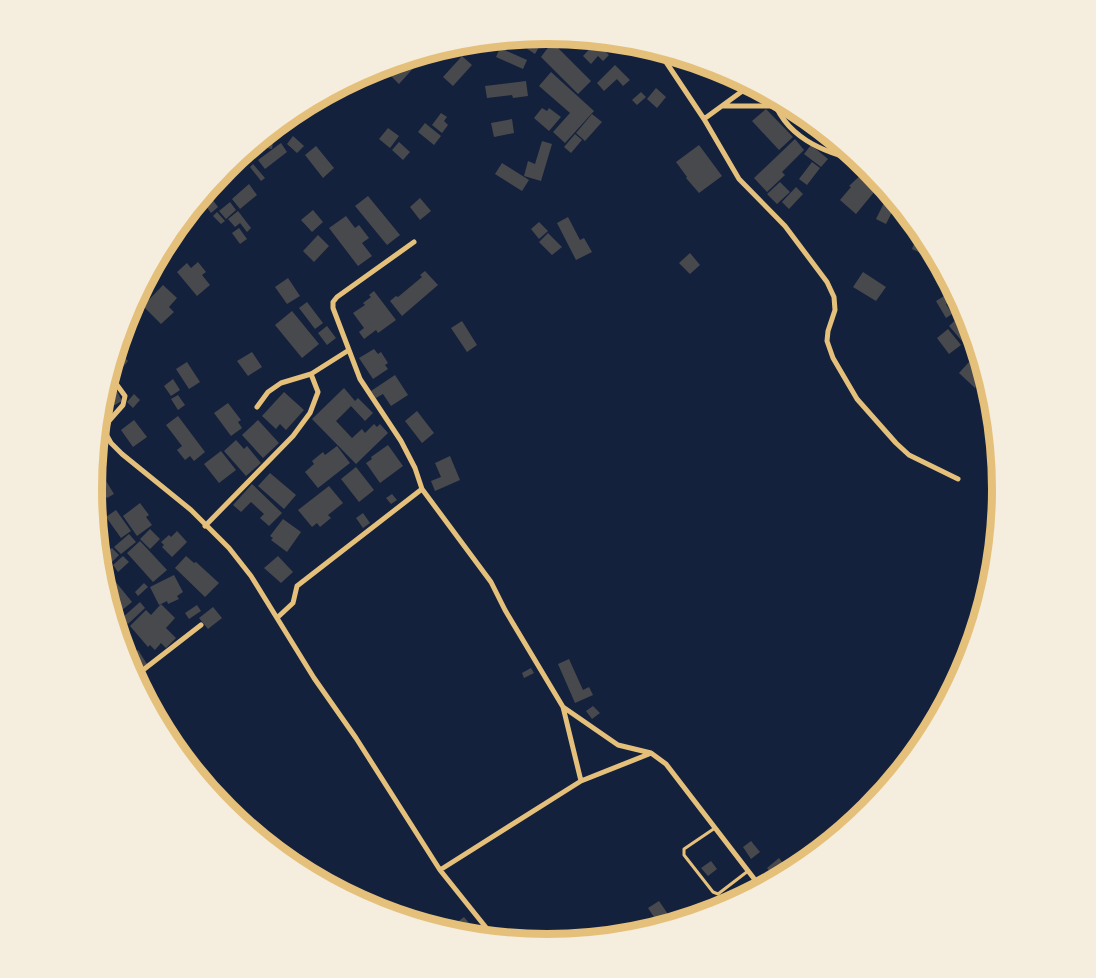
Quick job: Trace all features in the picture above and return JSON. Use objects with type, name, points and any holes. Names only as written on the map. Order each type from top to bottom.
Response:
[{"type":"street","points":[[664,59],[704,119],[739,179],[785,226],[827,282],[834,297],[834,310],[827,341],[833,358],[856,399],[909,455],[958,479]]},
{"type":"street","points":[[704,119],[745,89]]},
{"type":"street","points":[[723,106],[774,106],[781,119],[794,134],[836,156],[846,158]]},
{"type":"street","points":[[414,242],[337,297],[333,302],[333,308],[360,380],[401,441],[415,468],[422,489],[491,582],[505,610],[563,707],[580,781]]},
{"type":"street","points":[[256,407],[268,392],[280,383],[311,374],[349,350]]},
{"type":"street","points":[[205,526],[274,457],[310,413],[318,392],[311,374]]},
{"type":"street","points":[[116,384],[125,396],[123,405],[108,422],[106,434],[111,443],[191,510],[229,548],[251,576],[314,678],[356,738],[440,870],[489,931]]},
{"type":"street","points":[[278,617],[293,603],[297,586],[422,489]]},
{"type":"street","points":[[141,671],[201,625]]},
{"type":"street","points":[[563,707],[618,745],[651,753],[666,764],[757,883]]},
{"type":"street","points":[[440,870],[580,781],[651,753]]},
{"type":"lane","points":[[715,828],[684,849],[684,855],[713,892],[718,894],[748,871]]},
{"type":"building","points":[[528,44],[541,44],[535,54],[526,48]]},
{"type":"building","points":[[551,44],[554,44],[591,81],[578,94],[541,57]]},
{"type":"building","points":[[593,46],[600,46],[609,55],[603,61],[598,56],[591,64],[583,56]]},
{"type":"building","points":[[500,48],[527,60],[523,69],[496,57]]},
{"type":"building","points":[[462,56],[472,65],[453,86],[443,77]]},
{"type":"building","points":[[417,64],[399,84],[388,73]]},
{"type":"building","points":[[615,65],[630,80],[623,86],[617,79],[604,91],[597,83]]},
{"type":"building","points":[[551,72],[594,111],[565,143],[553,132],[570,113],[539,86]]},
{"type":"building","points":[[526,81],[528,96],[487,98],[485,86]]},
{"type":"building","points":[[656,88],[666,97],[657,108],[647,99]]},
{"type":"building","points":[[641,92],[646,97],[637,105],[632,100]]},
{"type":"building","points":[[542,108],[547,111],[549,108],[561,117],[549,131],[534,118]]},
{"type":"building","points":[[766,109],[793,137],[779,150],[752,121]]},
{"type":"building","points":[[441,113],[447,117],[444,121],[448,125],[442,133],[432,125]]},
{"type":"building","points":[[592,114],[602,122],[585,141],[576,133]]},
{"type":"building","points":[[512,119],[514,133],[494,137],[491,123]]},
{"type":"building","points":[[425,123],[441,136],[434,145],[418,132]]},
{"type":"building","points":[[388,128],[399,136],[390,148],[379,139]]},
{"type":"building","points":[[575,134],[582,140],[571,153],[564,147]]},
{"type":"building","points":[[293,136],[304,146],[297,153],[287,144]]},
{"type":"building","points":[[273,139],[272,149],[263,147]]},
{"type":"building","points":[[795,139],[804,150],[782,172],[785,175],[767,192],[754,178]]},
{"type":"building","points":[[542,141],[552,144],[541,181],[524,176],[528,161],[535,164]]},
{"type":"building","points":[[399,142],[410,152],[403,160],[392,150]]},
{"type":"building","points":[[281,143],[287,152],[265,169],[258,160]]},
{"type":"building","points":[[699,145],[722,176],[699,193],[676,162]]},
{"type":"building","points":[[811,145],[828,159],[821,167],[804,154]]},
{"type":"building","points":[[316,146],[334,168],[323,178],[305,155]]},
{"type":"building","points":[[812,162],[820,168],[807,185],[799,179]]},
{"type":"building","points":[[502,163],[529,180],[522,191],[495,174]]},
{"type":"building","points":[[253,164],[265,178],[261,181],[250,167]]},
{"type":"building","points":[[862,173],[877,189],[856,214],[840,200],[851,187],[849,186]]},
{"type":"building","points":[[780,182],[790,192],[777,204],[767,194]]},
{"type":"building","points":[[249,184],[257,195],[240,209],[232,199]]},
{"type":"building","points":[[796,187],[803,194],[789,209],[782,202]]},
{"type":"building","points":[[368,196],[400,235],[387,245],[355,206]]},
{"type":"building","points":[[211,198],[218,207],[211,213],[205,205]]},
{"type":"building","points":[[420,198],[431,211],[420,220],[410,207]]},
{"type":"building","points":[[885,201],[889,203],[894,209],[886,224],[876,219]]},
{"type":"building","points":[[230,202],[236,210],[226,219],[219,211]]},
{"type":"building","points":[[313,210],[323,222],[312,232],[301,220]]},
{"type":"building","points":[[238,211],[251,228],[247,232],[240,223],[235,227],[228,219]]},
{"type":"building","points":[[217,212],[225,221],[221,224],[213,216]]},
{"type":"building","points":[[346,216],[355,228],[359,225],[369,238],[362,243],[372,256],[358,266],[329,228]]},
{"type":"building","points":[[568,217],[580,240],[584,238],[592,252],[576,260],[557,223]]},
{"type":"building","points":[[539,222],[548,231],[539,239],[531,229]]},
{"type":"building","points":[[239,228],[247,239],[240,244],[232,233]]},
{"type":"building","points":[[548,233],[562,247],[552,255],[539,242]]},
{"type":"building","points":[[318,235],[329,246],[314,262],[303,251]]},
{"type":"building","points":[[916,239],[923,248],[921,253],[912,249]]},
{"type":"building","points":[[690,253],[700,265],[690,274],[679,263]]},
{"type":"building","points":[[198,262],[206,272],[202,275],[210,285],[197,296],[177,272],[187,263],[191,268]]},
{"type":"building","points":[[425,271],[438,285],[402,316],[390,301],[422,277],[420,275]]},
{"type":"building","points":[[863,272],[886,287],[876,301],[853,287]]},
{"type":"building","points":[[288,278],[300,296],[287,304],[275,287]]},
{"type":"building","points":[[163,285],[177,298],[169,307],[174,312],[161,324],[143,306]]},
{"type":"building","points":[[374,291],[396,320],[378,333],[376,330],[364,339],[359,332],[364,328],[353,313],[365,305],[363,303],[371,297],[369,295]]},
{"type":"building","points":[[949,293],[952,300],[946,304],[952,314],[946,318],[936,301]]},
{"type":"building","points":[[307,302],[323,323],[315,329],[299,308]]},
{"type":"building","points":[[292,311],[319,344],[302,358],[275,325]]},
{"type":"building","points":[[959,317],[970,346],[968,348],[949,326]]},
{"type":"building","points":[[462,321],[477,345],[467,352],[451,328]]},
{"type":"building","points":[[327,326],[336,338],[327,345],[318,333]]},
{"type":"building","points":[[948,329],[961,345],[949,354],[937,338]]},
{"type":"building","points":[[374,349],[378,354],[381,352],[388,363],[385,365],[388,369],[373,379],[359,358]]},
{"type":"building","points":[[252,352],[262,367],[248,376],[237,361]]},
{"type":"building","points":[[123,356],[128,361],[123,367],[121,365]]},
{"type":"building","points":[[187,362],[200,382],[189,389],[176,369]]},
{"type":"building","points":[[969,362],[976,368],[980,382],[975,388],[959,373]]},
{"type":"building","points":[[395,375],[408,395],[391,406],[383,394],[376,398],[371,391]]},
{"type":"building","points":[[173,379],[180,390],[171,396],[164,386]]},
{"type":"building","points":[[115,387],[122,401],[110,408],[111,402]]},
{"type":"building","points":[[344,388],[355,401],[358,398],[373,413],[365,421],[351,406],[336,421],[352,438],[362,429],[365,433],[374,424],[377,427],[380,424],[388,433],[356,464],[312,419]]},
{"type":"building","points":[[284,392],[304,410],[286,430],[280,424],[276,429],[262,416]]},
{"type":"building","points":[[134,394],[140,400],[133,408],[127,402]]},
{"type":"building","points":[[178,395],[185,405],[178,410],[171,399]]},
{"type":"building","points":[[228,403],[241,420],[238,422],[242,428],[231,436],[214,413]]},
{"type":"building","points":[[417,411],[434,433],[422,443],[405,421]]},
{"type":"building","points":[[178,416],[205,452],[194,461],[190,456],[185,460],[177,450],[182,446],[166,425]]},
{"type":"building","points":[[134,420],[147,437],[133,447],[121,430]]},
{"type":"building","points":[[258,420],[279,443],[263,458],[242,435]]},
{"type":"building","points":[[236,440],[244,449],[247,446],[261,463],[246,476],[224,451]]},
{"type":"building","points":[[388,445],[403,466],[380,483],[366,463]]},
{"type":"building","points":[[337,446],[350,463],[318,488],[305,472],[314,464],[312,461],[323,452],[325,455]]},
{"type":"building","points":[[221,451],[236,470],[219,483],[204,464]]},
{"type":"building","points":[[450,456],[460,480],[435,491],[431,481],[441,477],[435,463]]},
{"type":"building","points":[[356,467],[374,490],[359,502],[341,479]]},
{"type":"building","points":[[270,473],[296,495],[284,509],[258,486]]},
{"type":"building","points":[[102,475],[114,494],[107,498],[102,490]]},
{"type":"building","points":[[252,484],[282,513],[269,526],[260,518],[264,514],[251,502],[241,512],[233,505]]},
{"type":"building","points":[[329,486],[343,503],[328,515],[331,518],[320,527],[317,523],[312,527],[298,510]]},
{"type":"building","points":[[392,494],[397,500],[391,504],[386,498]]},
{"type":"building","points":[[140,503],[149,515],[146,517],[152,525],[137,536],[123,516]]},
{"type":"building","points":[[116,510],[131,531],[121,538],[106,517]]},
{"type":"building","points":[[363,513],[370,523],[363,528],[356,518]]},
{"type":"building","points":[[283,519],[301,532],[287,552],[271,540],[273,538],[270,536]]},
{"type":"building","points":[[150,529],[160,539],[150,549],[140,539]]},
{"type":"building","points":[[177,531],[187,542],[172,557],[162,547],[164,545],[161,542]]},
{"type":"building","points":[[129,534],[136,542],[121,554],[114,547]]},
{"type":"building","points":[[140,541],[167,570],[153,582],[127,553]]},
{"type":"building","points":[[106,545],[112,548],[119,555],[109,565]]},
{"type":"building","points":[[123,556],[129,562],[118,572],[113,565]]},
{"type":"building","points":[[186,556],[219,583],[205,597],[175,568]]},
{"type":"building","points":[[278,556],[293,572],[281,583],[264,568]]},
{"type":"building","points":[[174,575],[183,592],[177,596],[179,599],[159,605],[150,587]]},
{"type":"building","points":[[115,581],[132,602],[120,612],[113,583]]},
{"type":"building","points":[[144,583],[148,587],[138,596],[135,592]]},
{"type":"building","points":[[140,602],[145,608],[128,624],[122,618]]},
{"type":"building","points":[[161,604],[175,618],[166,628],[176,638],[166,648],[161,643],[155,650],[150,645],[148,647],[130,626],[146,610],[151,615]]},
{"type":"building","points":[[197,605],[201,611],[189,619],[185,613]]},
{"type":"building","points":[[213,607],[222,618],[208,629],[199,618]]},
{"type":"building","points":[[138,650],[147,664],[140,669],[134,653]]},
{"type":"building","points":[[569,659],[583,690],[589,687],[593,695],[575,703],[558,664]]},
{"type":"building","points":[[531,668],[534,673],[524,678],[522,673]]},
{"type":"building","points":[[593,706],[600,713],[592,719],[586,711]]},
{"type":"building","points":[[751,841],[760,852],[751,859],[743,847]]},
{"type":"building","points":[[779,858],[785,866],[772,874],[767,868]]},
{"type":"building","points":[[711,861],[717,869],[708,876],[701,868]]},
{"type":"building","points":[[659,901],[670,917],[656,921],[648,908]]},
{"type":"building","points":[[464,917],[473,928],[461,926],[454,924]]}]
